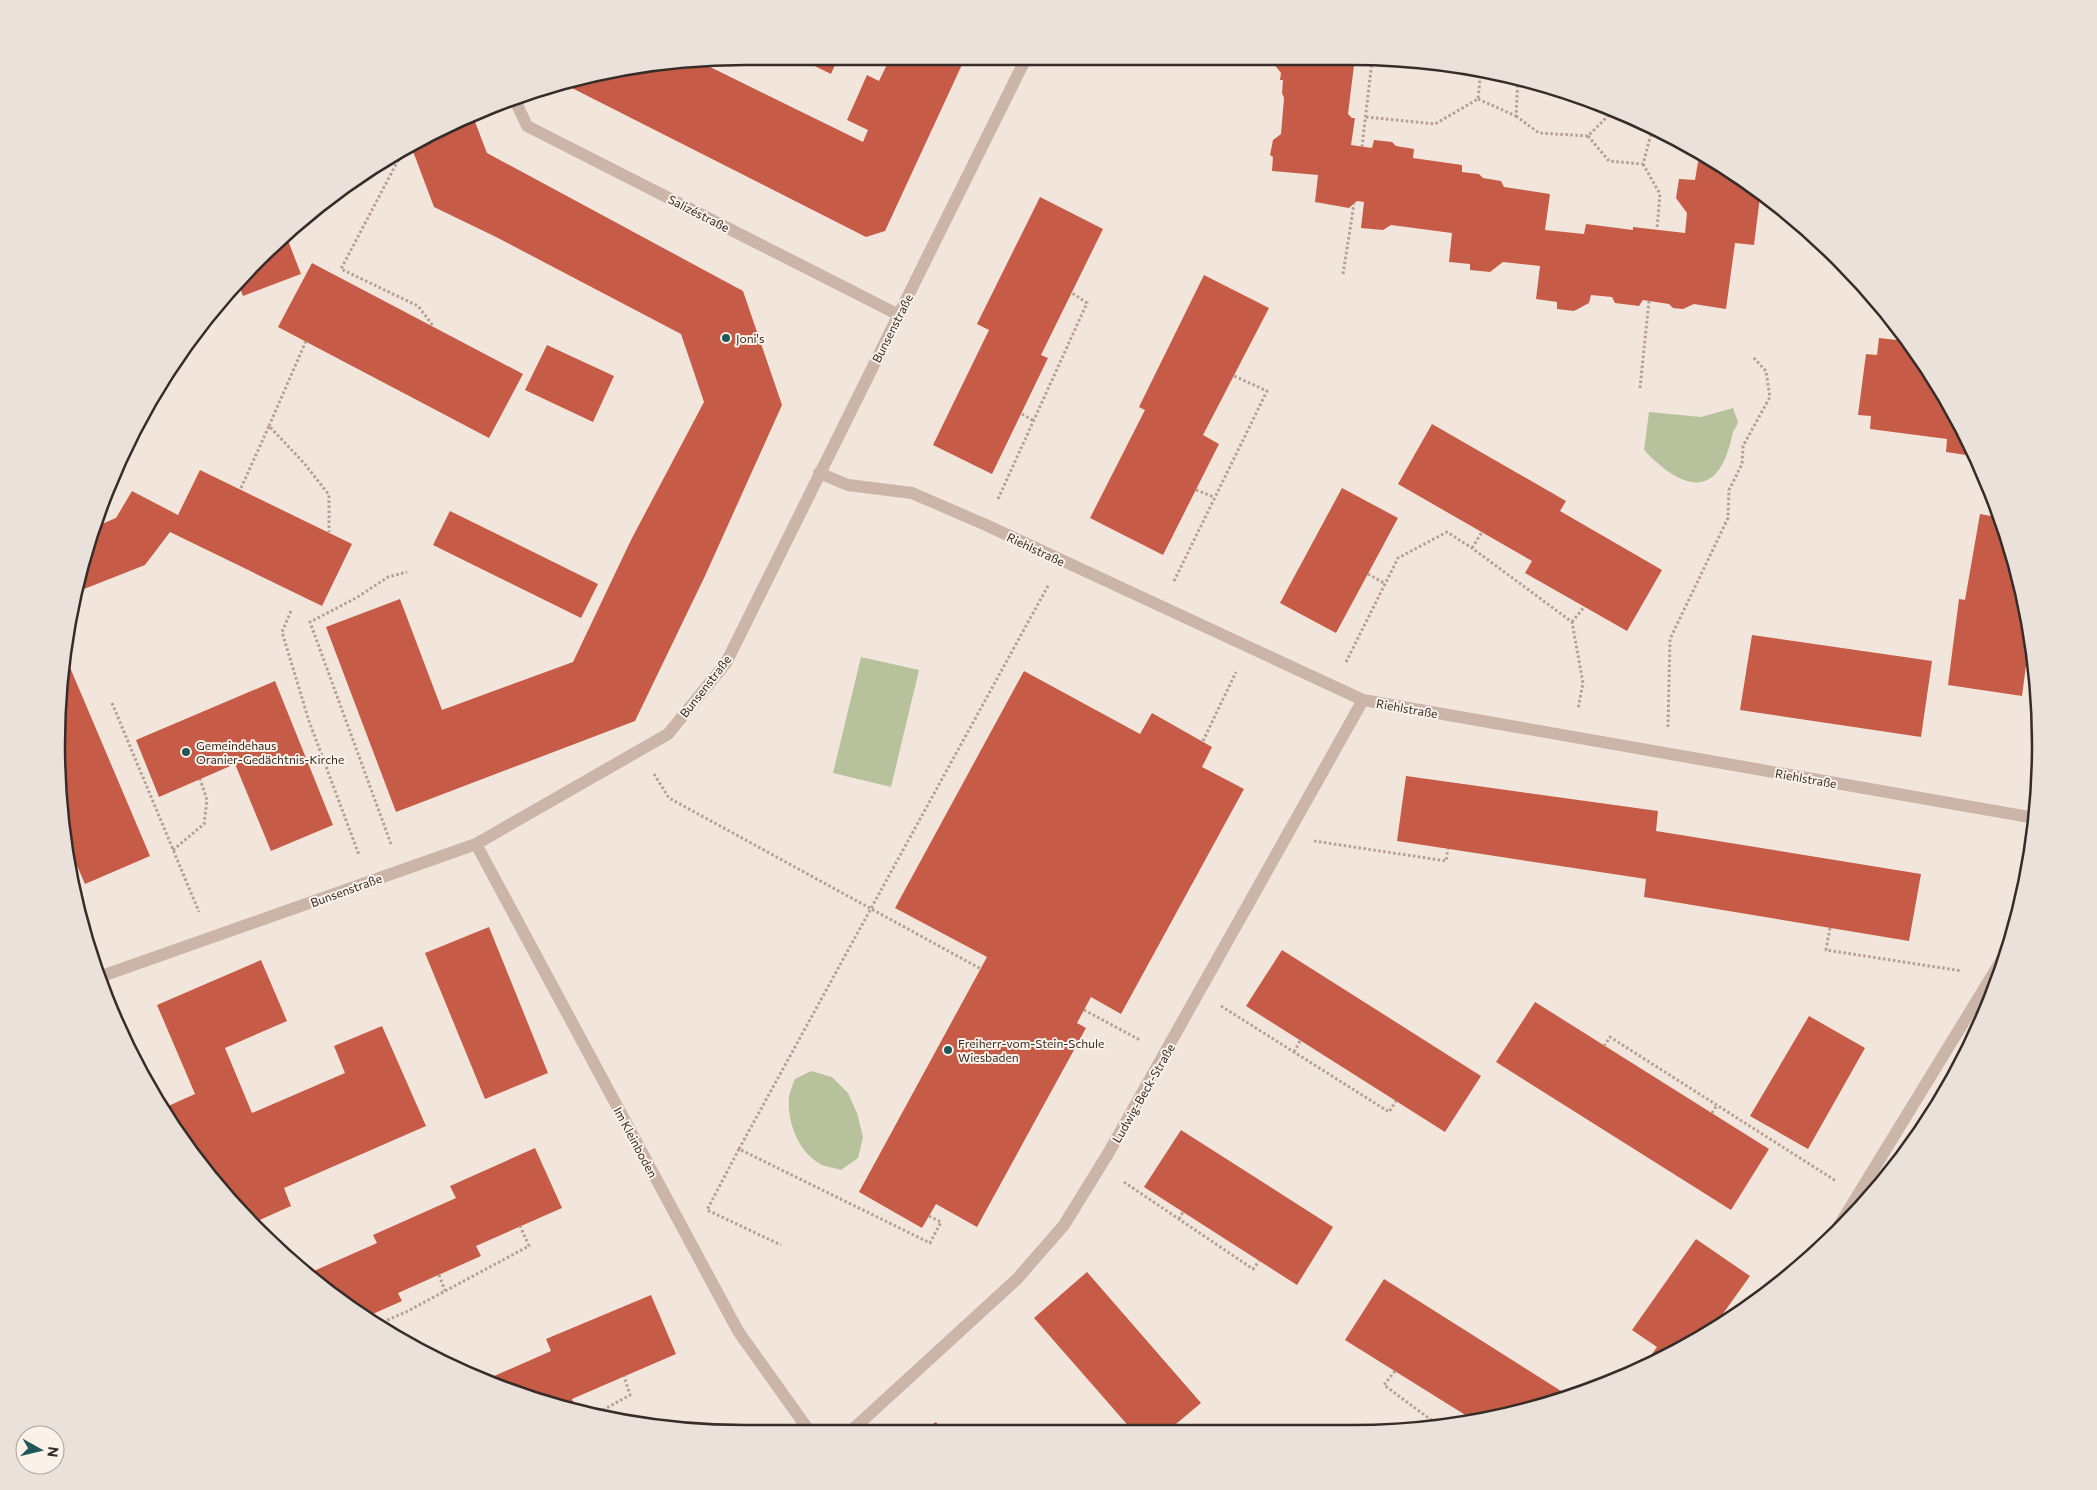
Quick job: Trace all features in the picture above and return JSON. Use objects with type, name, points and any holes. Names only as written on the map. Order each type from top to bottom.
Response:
[{"type":"street","name":"Bunsenstraße","points":[[105,975],[476,844],[668,734],[726,664],[1023,65]]},
{"type":"street","name":"Salizéstraße","points":[[517,105],[527,126],[899,315]]},
{"type":"street","name":"Riehlstraße","points":[[820,473],[848,484],[912,493],[986,525],[1363,700],[2028,817]]},
{"type":"street","name":"Ludwig-Beck-Straße","points":[[858,1425],[1017,1279],[1064,1225],[1200,992],[1363,700]]},
{"type":"street","name":"Im Kleinboden","points":[[476,844],[738,1331],[805,1425]]},
{"type":"street","points":[[1851,1206],[1990,979]]},
{"type":"path","points":[[1362,147],[1372,65]]},
{"type":"path","points":[[1478,100],[1480,77]]},
{"type":"path","points":[[1516,116],[1518,86]]},
{"type":"path","points":[[1366,117],[1436,124],[1478,100]]},
{"type":"path","points":[[1478,100],[1516,116],[1539,134],[1588,136],[1609,161],[1643,164]]},
{"type":"path","points":[[1588,136],[1608,115]]},
{"type":"path","points":[[1651,134],[1643,164],[1660,194],[1657,230]]},
{"type":"path","points":[[397,161],[342,269],[418,306],[434,327]]},
{"type":"path","points":[[1343,274],[1354,204]]},
{"type":"path","points":[[986,525],[1087,303],[1072,293]]},
{"type":"path","points":[[1640,388],[1649,301]]},
{"type":"path","points":[[241,488],[306,341]]},
{"type":"path","points":[[1668,754],[1670,639],[1728,518],[1729,490],[1742,464],[1743,446],[1770,396],[1766,372],[1752,356]]},
{"type":"path","points":[[1162,607],[1267,391],[1234,376]]},
{"type":"path","points":[[1022,414],[1034,421]]},
{"type":"path","points":[[268,426],[304,463],[329,495],[329,532]]},
{"type":"path","points":[[1196,490],[1214,497]]},
{"type":"path","points":[[1334,687],[1398,558],[1447,532],[1472,548],[1572,622],[1583,683],[1574,737]]},
{"type":"path","points":[[1472,548],[1482,532]]},
{"type":"path","points":[[781,1246],[707,1210],[1062,560]]},
{"type":"path","points":[[401,871],[310,622],[356,598],[388,578],[407,572]]},
{"type":"path","points":[[1368,574],[1384,584]]},
{"type":"path","points":[[1572,622],[1584,607]]},
{"type":"path","points":[[291,611],[282,632],[309,721],[369,882]]},
{"type":"path","points":[[1203,741],[1249,647]]},
{"type":"path","points":[[112,703],[210,938]]},
{"type":"path","points":[[639,750],[669,798],[981,969]]},
{"type":"path","points":[[173,850],[204,824],[207,800],[200,780]]},
{"type":"path","points":[[1286,836],[1446,861],[1448,849]]},
{"type":"path","points":[[1830,928],[1826,950],[1991,976]]},
{"type":"path","points":[[1200,992],[1389,1112],[1396,1101]]},
{"type":"path","points":[[1084,1010],[1165,1053]]},
{"type":"path","points":[[1604,1046],[1610,1037],[1858,1195]]},
{"type":"path","points":[[1294,1052],[1300,1041]]},
{"type":"path","points":[[1712,1113],[1717,1104]]},
{"type":"path","points":[[739,1149],[930,1243],[941,1222],[929,1216]]},
{"type":"path","points":[[1100,1166],[1253,1269],[1260,1261]]},
{"type":"path","points":[[1179,1219],[1183,1212]]},
{"type":"path","points":[[385,1321],[406,1312],[529,1246],[520,1226]]},
{"type":"path","points":[[439,1275],[445,1291]]},
{"type":"path","points":[[1395,1371],[1384,1385],[1431,1420]]},
{"type":"path","points":[[603,1410],[630,1395],[624,1376]]},
{"type":"green space","points":[[1733,408],[1738,422],[1726,457],[1718,472],[1708,480],[1697,482],[1684,480],[1671,474],[1644,450],[1649,412],[1701,417]]},
{"type":"green space","points":[[861,657],[919,670],[891,787],[833,773]]},
{"type":"green space","points":[[811,1071],[832,1077],[848,1093],[857,1113],[863,1137],[858,1158],[841,1170],[822,1165],[806,1153],[800,1145],[792,1126],[789,1107],[791,1090],[795,1079]]},
{"type":"building","points":[[812,65],[835,65],[831,74]]},
{"type":"building","points":[[887,65],[962,65],[885,231],[866,237],[571,88],[612,78],[656,71],[708,66],[863,142],[868,130],[847,120],[867,75],[879,81]]},
{"type":"building","points":[[1275,65],[1354,65],[1348,114],[1355,118],[1351,145],[1372,148],[1374,140],[1392,142],[1396,146],[1414,149],[1413,158],[1462,165],[1462,172],[1479,174],[1483,178],[1501,181],[1504,187],[1550,194],[1545,230],[1584,234],[1586,224],[1633,230],[1633,227],[1685,233],[1687,213],[1676,198],[1679,179],[1695,180],[1698,162],[1700,161],[1759,201],[1754,245],[1735,243],[1726,309],[1694,304],[1683,309],[1673,308],[1669,304],[1643,300],[1639,306],[1615,303],[1612,297],[1591,295],[1589,303],[1574,311],[1557,309],[1557,302],[1536,299],[1540,266],[1503,262],[1490,272],[1470,270],[1470,264],[1449,262],[1452,233],[1391,225],[1383,230],[1361,228],[1364,202],[1357,201],[1349,208],[1315,202],[1318,175],[1272,171],[1273,157],[1270,155],[1273,140],[1281,134],[1284,98],[1282,93],[1283,80],[1280,80],[1281,73]]},
{"type":"building","points":[[475,121],[487,153],[743,291],[782,405],[705,576],[635,721],[396,812],[326,627],[400,599],[442,710],[573,662],[631,540],[704,402],[681,334],[496,237],[434,207],[413,152]]},
{"type":"building","points":[[1040,197],[1103,229],[1041,355],[1048,358],[992,474],[933,445],[989,330],[977,324]]},
{"type":"building","points":[[288,242],[301,274],[243,296],[241,290],[264,264]]},
{"type":"building","points":[[312,263],[523,374],[489,438],[278,327]]},
{"type":"building","points":[[1204,275],[1269,308],[1203,435],[1219,444],[1163,555],[1090,518],[1145,410],[1139,407]]},
{"type":"building","points":[[1879,338],[1898,340],[1941,405],[1967,455],[1946,452],[1947,439],[1870,429],[1871,416],[1858,415],[1866,354],[1877,355]]},
{"type":"building","points":[[547,345],[614,376],[593,422],[525,390]]},
{"type":"building","points":[[1432,424],[1566,501],[1560,511],[1662,570],[1627,631],[1525,573],[1532,561],[1398,484]]},
{"type":"building","points":[[200,470],[352,544],[322,606],[170,532],[145,565],[83,589],[102,524],[116,518],[132,491],[178,515]]},
{"type":"building","points":[[1342,488],[1398,518],[1336,633],[1280,603]]},
{"type":"building","points":[[450,511],[598,584],[581,618],[433,545]]},
{"type":"building","points":[[1980,514],[1992,516],[2009,569],[2019,612],[2027,661],[2022,696],[1948,685],[1959,599],[1965,600]]},
{"type":"building","points":[[1752,635],[1932,661],[1921,737],[1740,710]]},
{"type":"building","points":[[70,667],[150,856],[85,884],[75,862],[66,789],[66,701]]},
{"type":"building","points":[[1024,671],[1140,734],[1152,713],[1212,747],[1202,767],[1244,789],[1121,1014],[1091,997],[1077,1023],[1086,1028],[977,1227],[936,1204],[922,1228],[859,1192],[987,957],[895,908]]},
{"type":"building","points":[[275,681],[333,825],[271,851],[235,764],[159,797],[136,740]]},
{"type":"building","points":[[1406,776],[1658,811],[1656,831],[1921,874],[1909,941],[1644,897],[1646,879],[1397,841]]},
{"type":"building","points":[[489,927],[548,1073],[485,1099],[425,953]]},
{"type":"building","points":[[1282,950],[1481,1076],[1445,1132],[1246,1006]]},
{"type":"building","points":[[261,960],[287,1021],[225,1048],[252,1113],[345,1073],[334,1046],[382,1026],[426,1126],[284,1188],[291,1206],[259,1220],[206,1159],[169,1106],[195,1094],[157,1005]]},
{"type":"building","points":[[1535,1002],[1769,1149],[1731,1210],[1496,1062]]},
{"type":"building","points":[[1809,1016],[1865,1048],[1808,1149],[1750,1116]]},
{"type":"building","points":[[1181,1130],[1333,1227],[1297,1285],[1144,1187]]},
{"type":"building","points":[[535,1148],[562,1208],[476,1246],[481,1256],[398,1293],[402,1301],[373,1314],[315,1271],[377,1243],[373,1235],[456,1198],[450,1186]]},
{"type":"building","points":[[1696,1239],[1750,1276],[1722,1315],[1653,1355],[1651,1356],[1657,1347],[1632,1330]]},
{"type":"building","points":[[1087,1272],[1201,1403],[1175,1425],[1128,1425],[1034,1318]]},
{"type":"building","points":[[1384,1279],[1562,1392],[1528,1402],[1466,1415],[1345,1340]]},
{"type":"building","points":[[651,1295],[676,1354],[572,1399],[573,1403],[526,1389],[493,1376],[551,1351],[546,1339]]},
{"type":"place","name":"Joni's","points":[[726,338]]},
{"type":"place","name":"Gemeindehaus Oranier-Gedächtnis-Kirche","points":[[186,752]]},
{"type":"place","name":"Freiherr-vom-Stein-Schule Wiesbaden","points":[[948,1050]]}]
